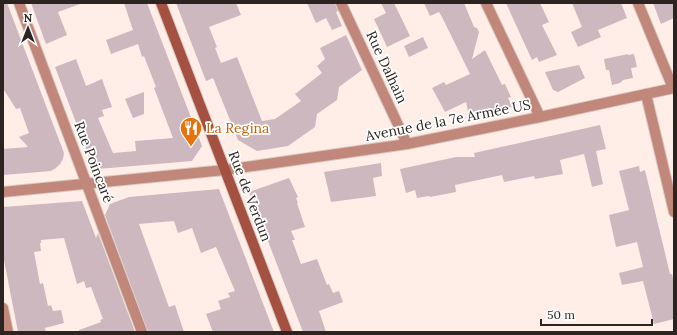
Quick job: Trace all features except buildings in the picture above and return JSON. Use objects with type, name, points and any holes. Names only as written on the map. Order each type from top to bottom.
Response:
[{"type":"main road","name":"Rue de Verdun","points":[[160,3],[287,332]]},
{"type":"street","name":"Rue Poincaré","points":[[19,3],[142,332]]},
{"type":"street","name":"Rue Dalhain","points":[[341,3],[407,144]]},
{"type":"street","points":[[486,3],[540,117]]},
{"type":"street","points":[[638,3],[673,88]]},
{"type":"street","name":"Avenue de la 7e Armée US","points":[[3,192],[225,170],[407,144],[673,88]]},
{"type":"street","points":[[646,94],[674,212]]},
{"type":"street","points":[[3,308],[8,332]]},
{"type":"place","name":"La Regina","points":[[191,148]]}]
